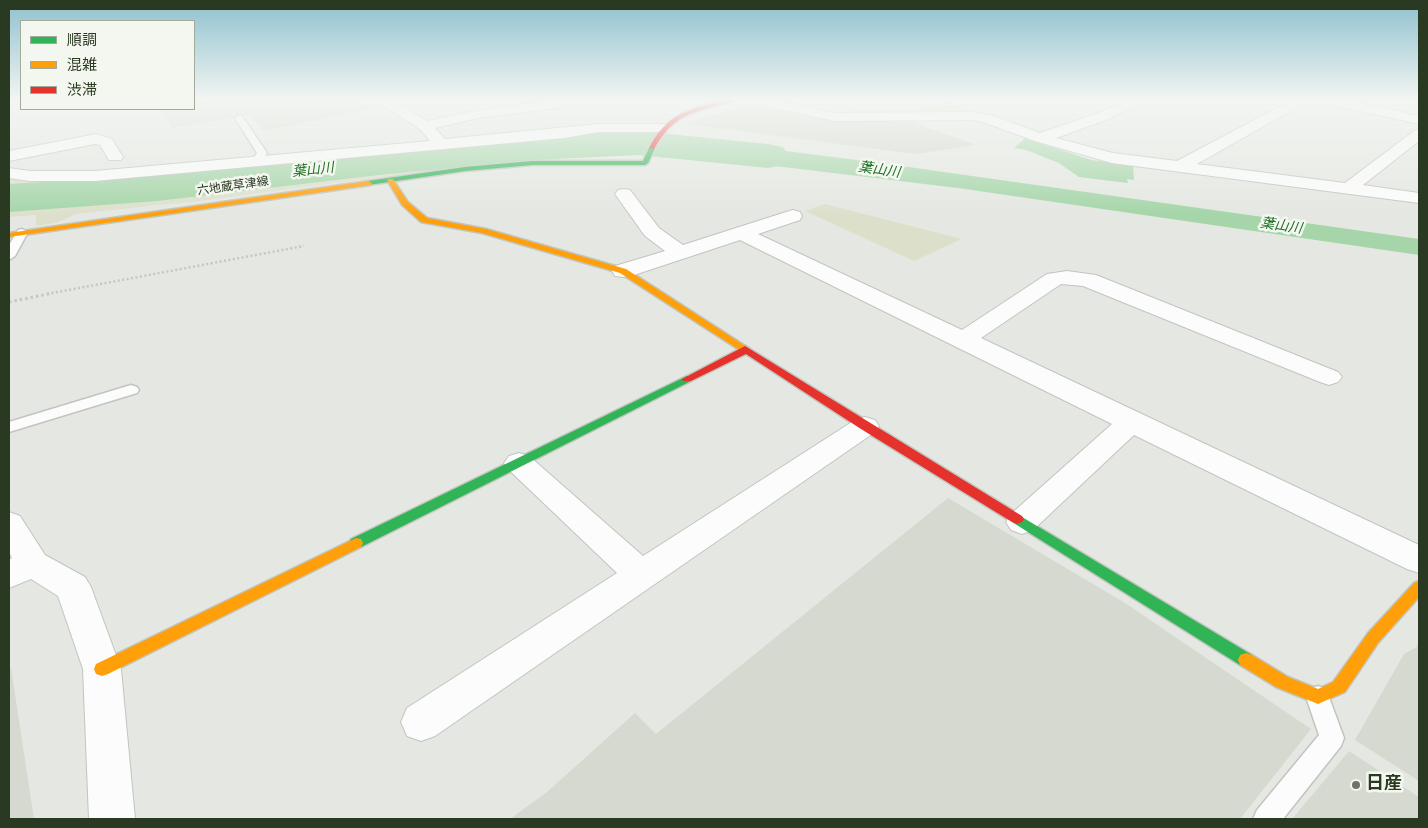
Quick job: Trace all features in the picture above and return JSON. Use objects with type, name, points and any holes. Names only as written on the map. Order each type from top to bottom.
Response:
[{"type":"street","points":[[9,156],[96,139],[106,142],[115,157]]},
{"type":"street","points":[[436,139],[441,144]]},
{"type":"street","points":[[9,173],[30,176],[86,176],[501,139]]},
{"type":"street","name":"六地蔵草津線","points":[[9,234],[465,169],[532,163],[646,163],[658,139]]},
{"type":"street","points":[[1042,139],[1112,158],[1419,198]]},
{"type":"street","points":[[1179,167],[1231,139]]},
{"type":"street","points":[[1348,189],[1413,139]]},
{"type":"street","points":[[391,180],[405,203],[424,220],[483,231],[623,271],[864,426],[1282,682],[1318,696],[1339,687],[1373,638],[1419,586]]},
{"type":"street","points":[[624,194],[652,232],[680,252]]},
{"type":"street","points":[[623,271],[793,216]]},
{"type":"street","points":[[741,233],[1419,560]]},
{"type":"street","points":[[962,340],[1055,279],[1067,277],[1088,280],[1330,376]]},
{"type":"street","points":[[102,669],[746,350]]},
{"type":"street","points":[[1022,522],[1131,422]]},
{"type":"street","points":[[421,722],[864,426]]},
{"type":"street","points":[[519,463],[641,575]]},
{"type":"street","points":[[9,524],[21,569],[73,587],[102,669],[112,819]]},
{"type":"lane","points":[[253,139],[262,153],[256,162]]},
{"type":"lane","points":[[9,256],[22,232]]},
{"type":"lane","points":[[9,427],[131,390]]},
{"type":"lane","points":[[1266,819],[1332,738],[1318,696]]},
{"type":"path","points":[[9,302],[304,246]]},
{"type":"shaded area","points":[[798,139],[958,139],[976,145],[916,154]]},
{"type":"shaded area","points":[[510,143],[512,146],[110,188],[47,194],[9,195],[9,179],[38,182],[91,180]]},
{"type":"shaded area","points":[[504,154],[526,154],[548,159],[358,180],[185,203],[76,214],[56,223],[36,226],[36,215],[9,217],[9,203],[107,200],[336,175]]},
{"type":"shaded area","points":[[825,204],[962,239],[914,261],[805,211]]},
{"type":"shaded area","points":[[948,498],[1125,603],[1311,729],[1240,819],[510,819],[547,792],[635,713],[656,734]]},
{"type":"shaded area","points":[[1419,639],[1419,781],[1355,740],[1404,654],[1417,647]]},
{"type":"shaded area","points":[[11,668],[34,819],[9,819],[9,669]]},
{"type":"shaded area","name":"日産","points":[[1349,751],[1419,797],[1419,819],[1292,819]]},
{"type":"water","points":[[1024,139],[1027,139],[1091,160],[1133,165],[1134,180],[1127,179],[1128,183],[1079,177],[1059,163],[1026,150],[1014,148]]},
{"type":"water","points":[[673,140],[747,146],[880,163],[1419,239],[1419,255],[958,188],[675,154],[671,147]]},
{"type":"waterway","name":"葉山川","points":[[9,198],[157,188],[379,162],[533,148],[639,143],[768,156]]},
{"type":"traffic: fast","points":[[368,183],[465,169],[532,163],[645,163],[652,148]]},
{"type":"traffic: fast","points":[[356,543],[687,379]]},
{"type":"traffic: fast","points":[[1017,519],[1246,660]]},
{"type":"traffic: slow","points":[[391,180],[405,203],[424,220],[483,231],[623,271],[745,349]]},
{"type":"traffic: slow","points":[[9,235],[368,183]]},
{"type":"traffic: slow","points":[[102,669],[356,543]]},
{"type":"traffic: slow","points":[[1246,660],[1282,682],[1318,697],[1339,687],[1373,638],[1419,587]]},
{"type":"traffic: jam","points":[[652,148],[657,139]]},
{"type":"traffic: jam","points":[[745,349],[865,426],[1017,519]]},
{"type":"traffic: jam","points":[[687,379],[746,350]]},
{"type":"place","name":"日産","points":[[1356,785]]}]
